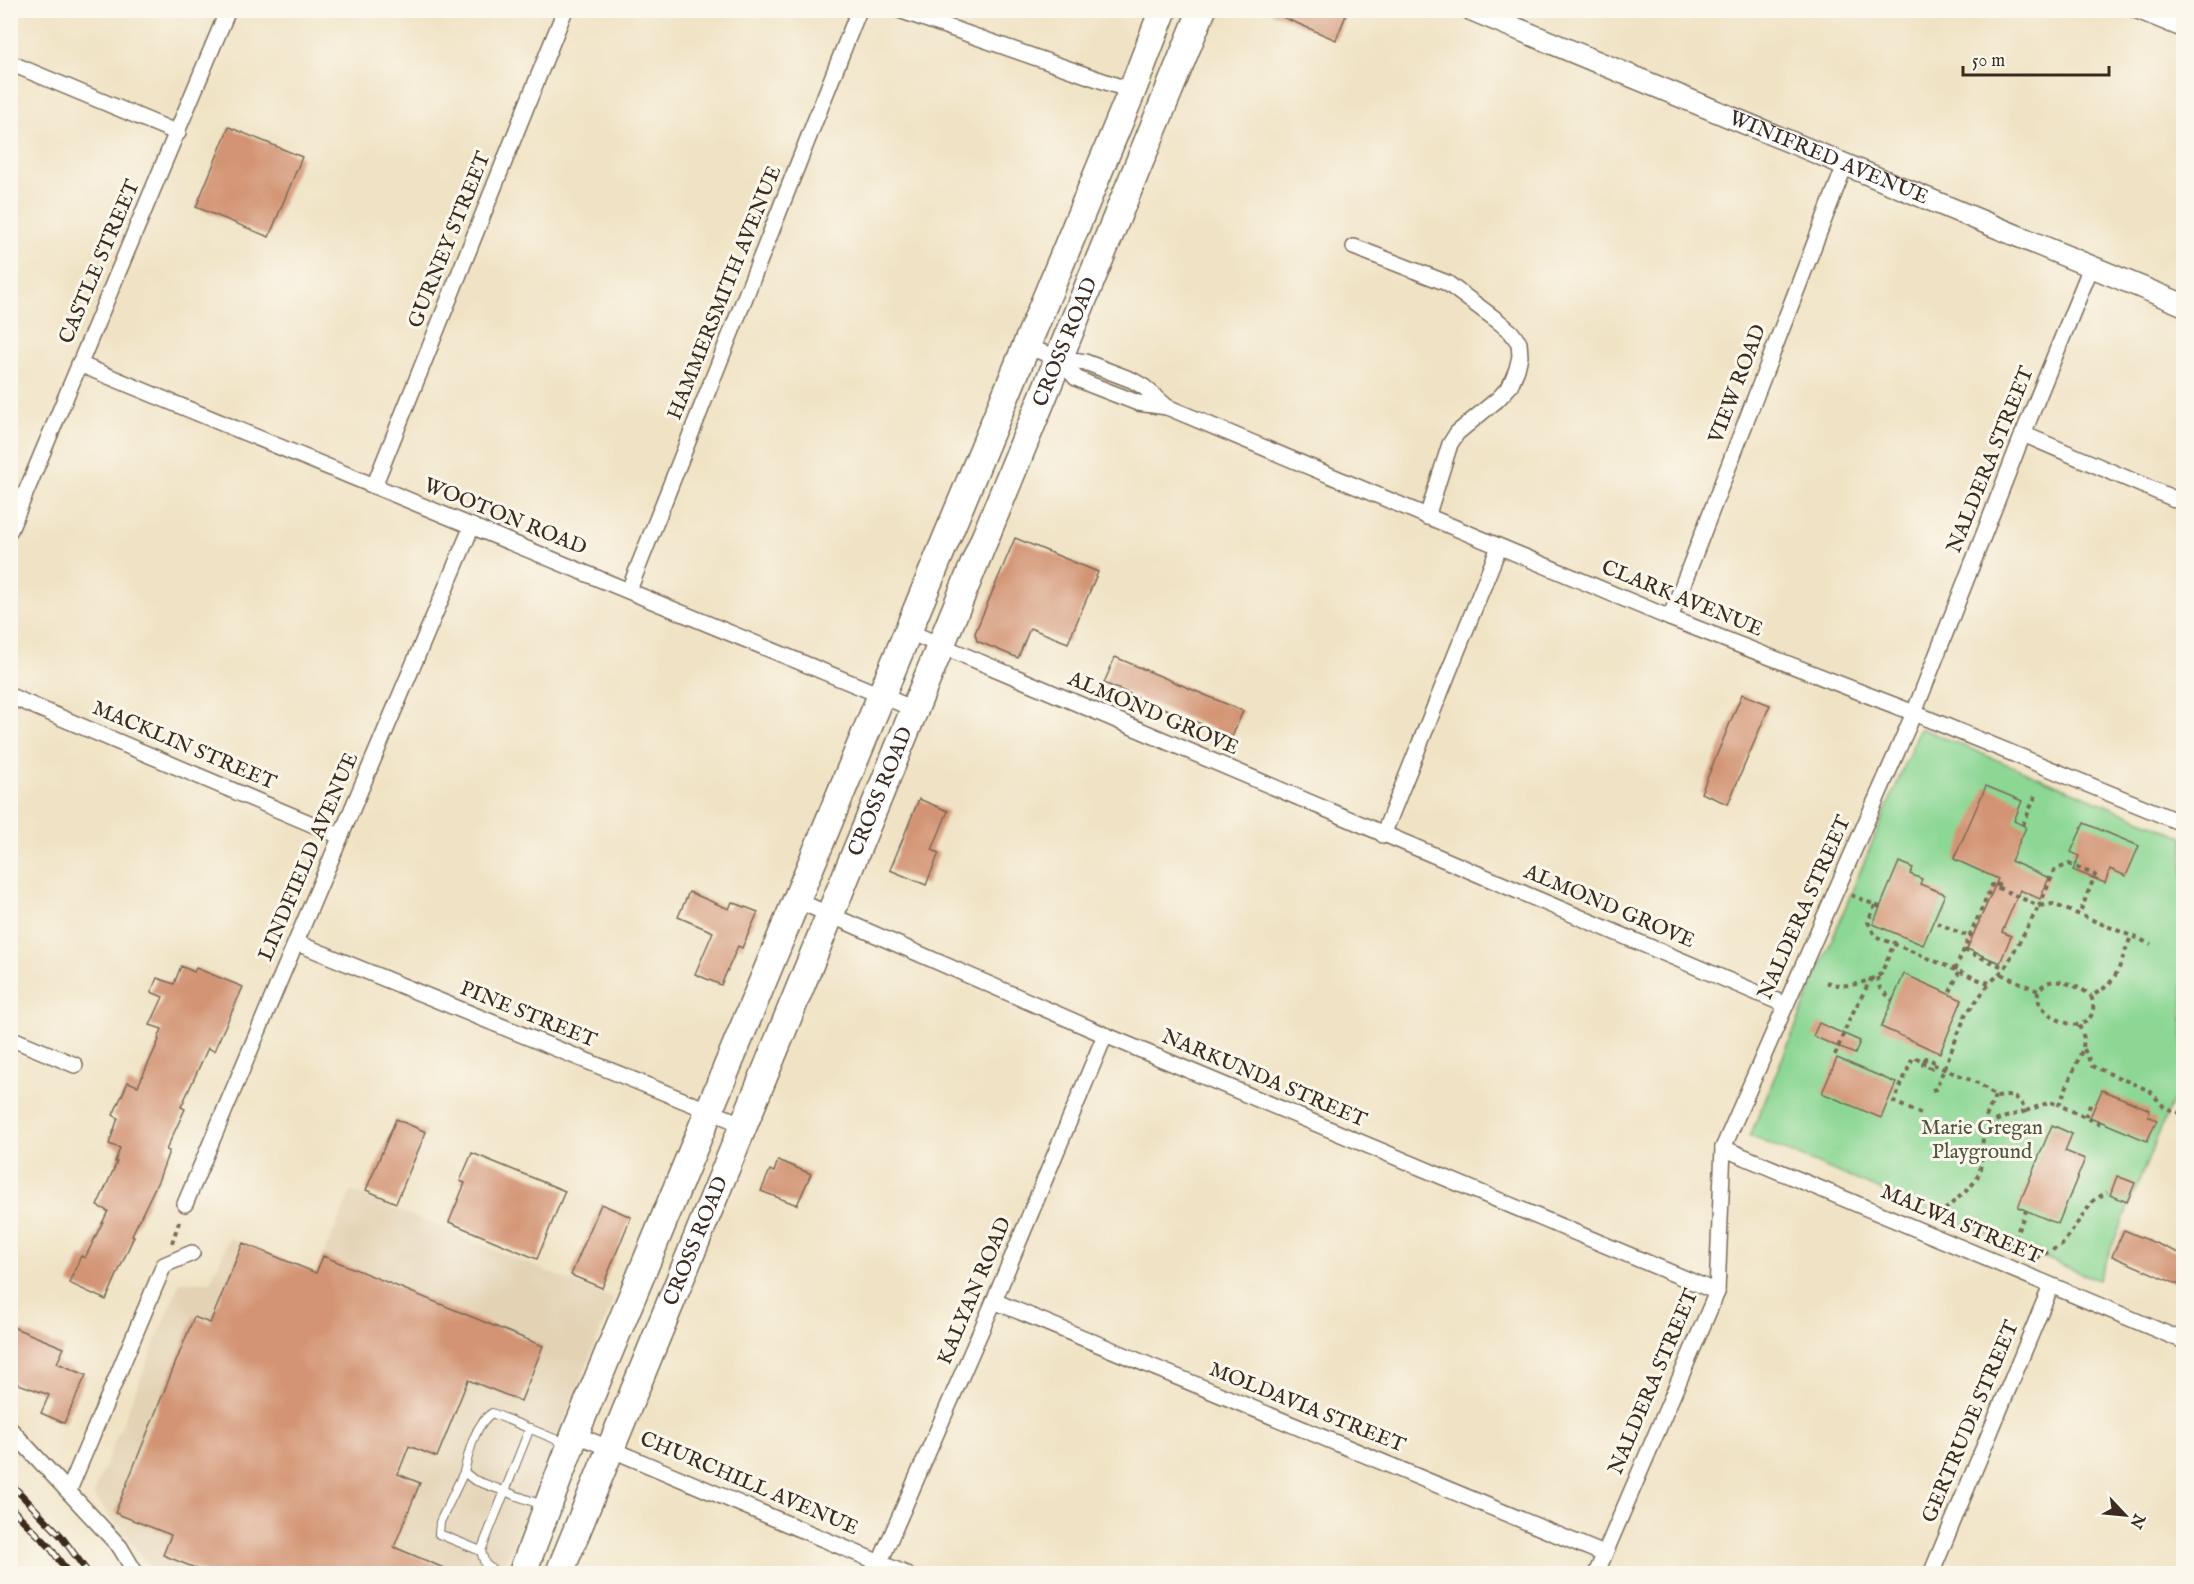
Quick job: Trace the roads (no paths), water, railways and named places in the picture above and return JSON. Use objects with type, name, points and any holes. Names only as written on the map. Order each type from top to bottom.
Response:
[{"type":"highway","name":"CROSS ROAD","points":[[522,1574],[573,1440],[880,694],[1132,91],[1163,10]]},
{"type":"highway","name":"CROSS ROAD","points":[[559,1574],[1202,10]]},
{"type":"street","name":"CASTLE STREET","points":[[10,530],[228,10]]},
{"type":"street","name":"GURNEY STREET","points":[[374,486],[565,10]]},
{"type":"street","name":"HAMMERSMITH AVENUE","points":[[629,590],[859,10]]},
{"type":"street","points":[[899,10],[1132,91]]},
{"type":"street","name":"WINIFRED AVENUE","points":[[1472,10],[1511,18],[1845,165],[2184,305]]},
{"type":"street","points":[[2135,10],[2184,30]]},
{"type":"street","points":[[10,63],[178,133]]},
{"type":"street","name":"VIEW ROAD","points":[[1670,618],[1845,165]]},
{"type":"street","points":[[1354,247],[1447,283],[1498,321],[1511,332],[1519,343],[1520,356],[1510,386],[1498,399],[1456,433],[1450,444],[1427,517]]},
{"type":"street","name":"NALDERA STREET","points":[[1596,1574],[1717,1292],[1723,1148],[1914,713],[2091,267]]},
{"type":"street","name":"CLARK AVENUE","points":[[1025,346],[1058,358],[1083,362],[1132,380],[1167,407],[1427,517],[1670,618],[1914,713],[2184,824]]},
{"type":"street","name":"WOOTON ROAD","points":[[79,364],[914,709]]},
{"type":"street","points":[[2023,435],[2184,503]]},
{"type":"street","name":"LINDFIELD AVENUE","points":[[185,1204],[472,526]]},
{"type":"street","points":[[1383,835],[1499,547]]},
{"type":"street","name":"ALMOND GROVE","points":[[907,631],[1786,1005]]},
{"type":"street","name":"MACKLIN STREET","points":[[10,696],[340,836]]},
{"type":"street","name":"NARKUNDA STREET","points":[[796,900],[1105,1035],[1717,1292]]},
{"type":"street","name":"PINE STREET","points":[[297,943],[744,1125]]},
{"type":"street","name":"KALYAN ROAD","points":[[880,1562],[994,1301],[1105,1035]]},
{"type":"street","points":[[10,1038],[75,1065]]},
{"type":"street","name":"MALWA STREET","points":[[1723,1148],[2051,1286],[2182,1338]]},
{"type":"street","points":[[69,1490],[164,1265],[192,1253]]},
{"type":"street","name":"GERTRUDE STREET","points":[[1931,1574],[2051,1286]]},
{"type":"street","name":"MOLDAVIA STREET","points":[[994,1301],[1604,1554]]},
{"type":"street","points":[[10,1429],[120,1547],[136,1574]]},
{"type":"street","name":"CHURCHILL AVENUE","points":[[573,1440],[611,1449],[906,1574]]},
{"type":"lane","points":[[481,1551],[439,1534],[440,1522],[464,1472],[483,1419],[492,1413],[530,1428],[573,1440]]},
{"type":"lane","points":[[498,1574],[486,1564],[481,1551],[530,1428]]},
{"type":"lane","points":[[464,1472],[474,1480],[547,1507]]},
{"type":"lane","points":[[480,1574],[486,1564]]},
{"type":"railway","points":[[10,1483],[61,1536],[89,1574]]},
{"type":"railway","points":[[10,1507],[49,1546],[69,1574]]},
{"type":"park label","name":"Marie Gregan Playground","points":[[1982,1140]]}]
